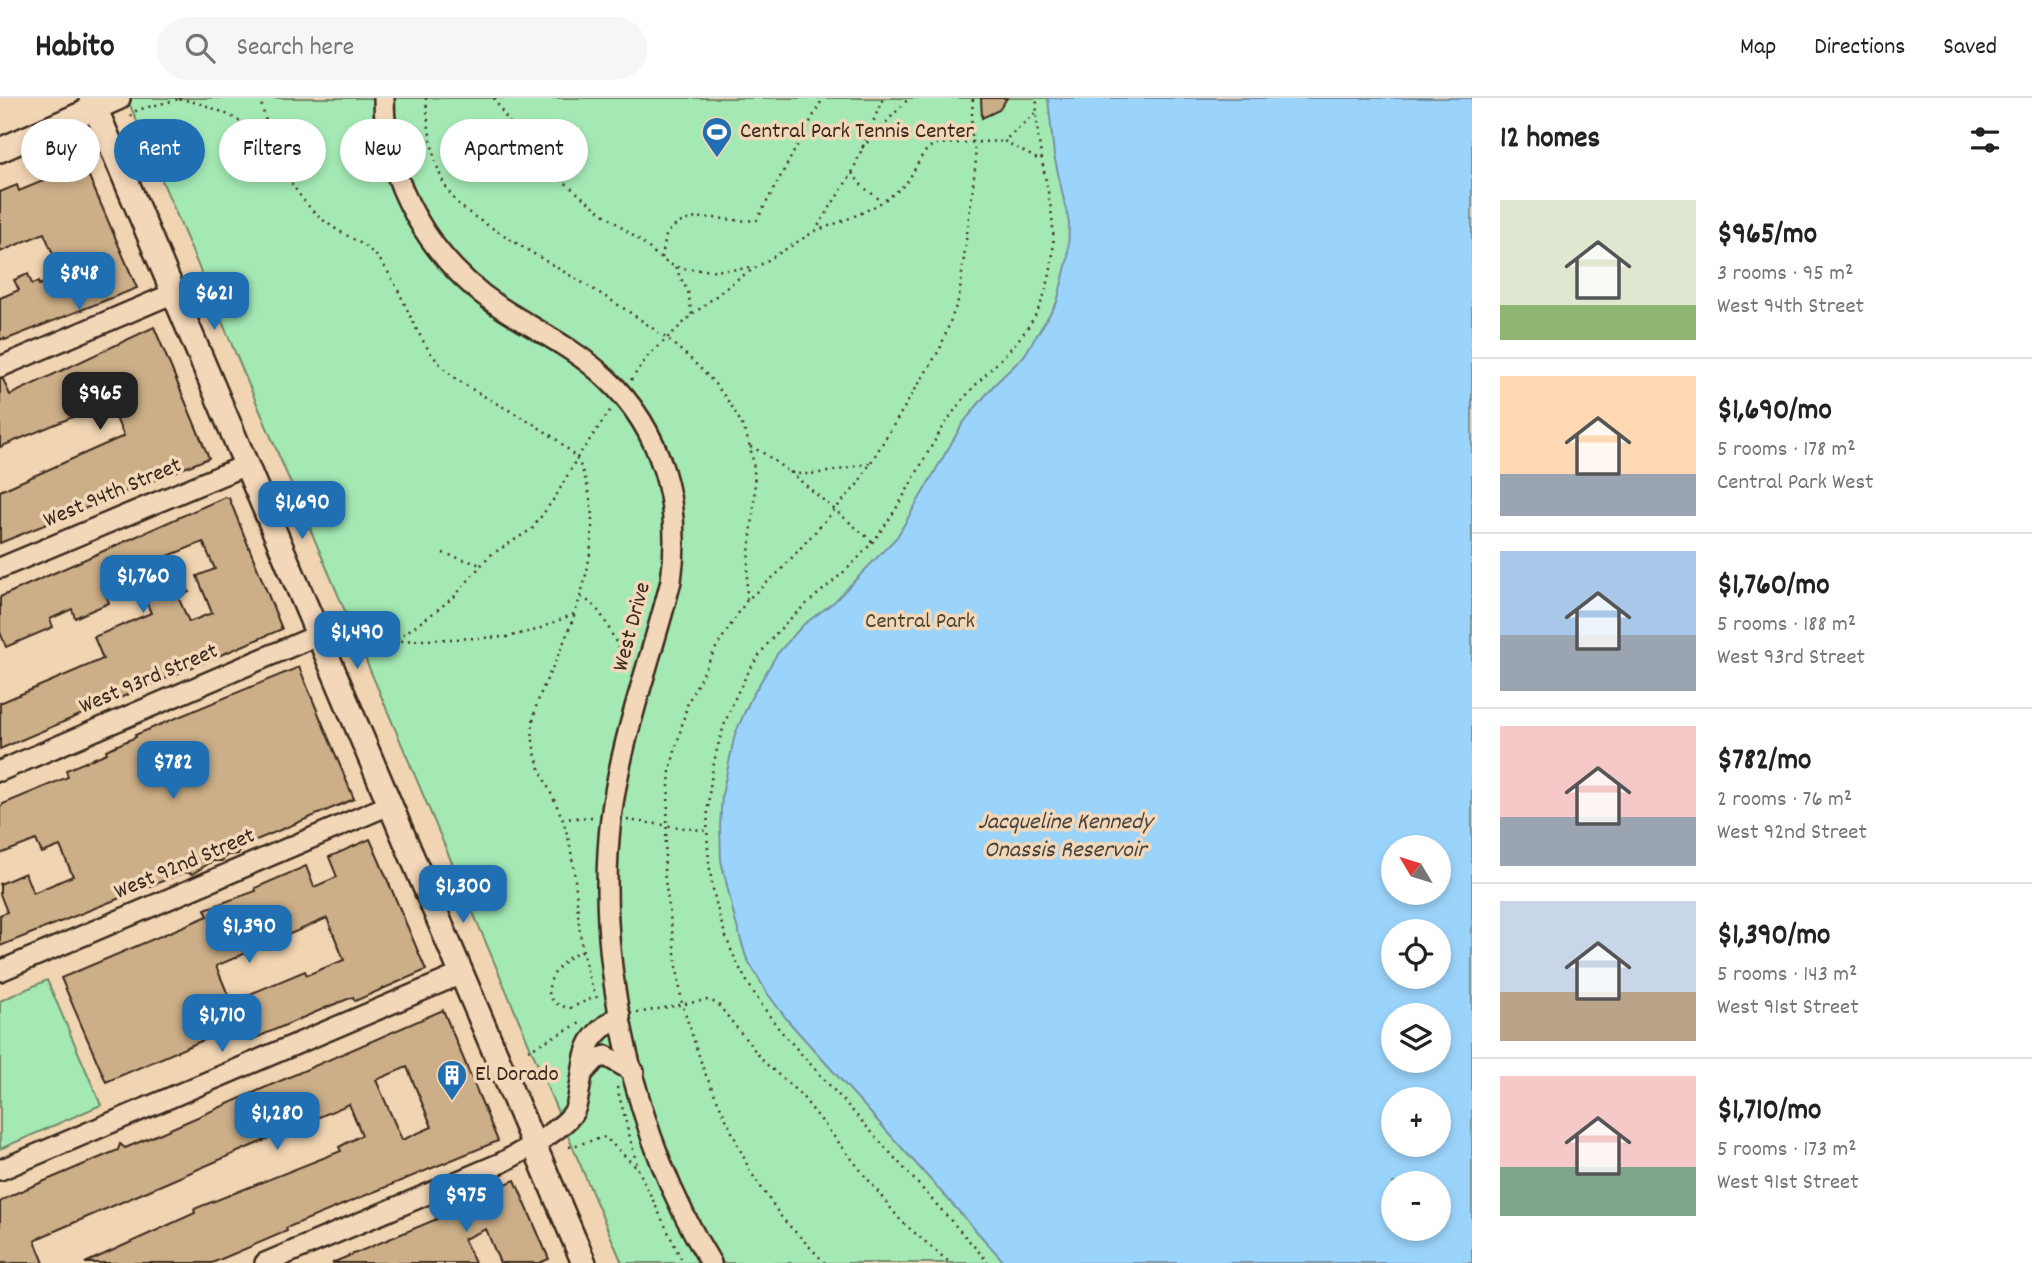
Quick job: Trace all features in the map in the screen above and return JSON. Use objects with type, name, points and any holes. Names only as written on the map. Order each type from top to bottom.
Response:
[{"type":"main road","points":[[93,104],[584,1263]]},
{"type":"main road","points":[[0,150],[93,104],[124,107]]},
{"type":"street","name":"West Drive","points":[[384,98],[388,141],[399,178],[419,223],[438,251],[487,298],[606,377],[640,418],[657,452],[671,495],[675,549],[671,581],[619,775],[609,847],[609,925],[627,1014],[634,1072],[667,1172],[711,1263]]},
{"type":"street","points":[[0,367],[174,293]]},
{"type":"street","name":"West 94th Street","points":[[0,568],[246,465]]},
{"type":"street","name":"West 93rd Street","points":[[0,771],[318,635]]},
{"type":"street","name":"West 92nd Street","points":[[0,971],[389,805]]},
{"type":"street","points":[[0,1170],[461,974]]},
{"type":"street","points":[[265,1263],[501,1163],[534,1144],[573,1113],[583,1073],[583,1056],[588,1044],[607,1024],[627,1014]]},
{"type":"street","points":[[583,1073],[596,1059],[606,1056],[634,1072]]},
{"type":"path","points":[[124,107],[137,110],[180,98],[205,103],[238,119]]},
{"type":"path","points":[[260,98],[266,119]]},
{"type":"path","points":[[425,98],[443,180],[452,197],[463,208],[626,310],[697,365],[720,392],[750,447],[753,533],[746,580],[747,600]]},
{"type":"path","points":[[494,98],[517,130],[552,170],[593,207],[675,267],[688,292],[692,315]]},
{"type":"path","points":[[662,258],[666,234],[681,222],[700,217],[757,220],[823,98]]},
{"type":"path","points":[[815,230],[852,173],[883,98]]},
{"type":"path","points":[[860,151],[909,98]]},
{"type":"path","points":[[825,1263],[782,1218],[744,1162],[704,1071],[682,1004],[664,872],[670,770],[688,702],[717,646],[747,600],[779,572],[835,510],[872,463],[940,349],[959,298],[976,160],[971,129],[973,98]]},
{"type":"path","points":[[989,1263],[779,1029],[757,999],[733,955],[718,911],[709,872],[708,798],[718,747],[730,711],[757,659],[787,620],[840,576],[873,542],[910,488],[952,414],[976,384],[1014,348],[1042,300],[1053,262],[1055,238],[1050,187],[1041,161],[1037,98]]},
{"type":"path","points":[[1004,141],[1036,112]]},
{"type":"path","points":[[629,383],[665,340],[692,315],[757,267],[815,230],[855,216],[882,201],[906,183],[926,151],[936,144],[1004,141],[1041,161]]},
{"type":"path","points":[[852,173],[882,201]]},
{"type":"path","points":[[292,182],[312,210],[378,258],[413,326],[435,359],[472,391],[544,432],[577,458],[587,486],[592,523],[589,565],[576,613],[540,699],[533,725],[537,764],[562,819],[574,866],[582,951],[586,974],[596,996],[570,1007],[558,1003],[551,995],[549,982],[555,969],[565,958],[582,951]]},
{"type":"path","points":[[675,267],[736,271],[757,267]]},
{"type":"path","points":[[394,641],[455,596],[481,565],[537,523],[616,402]]},
{"type":"path","points":[[750,447],[762,450],[873,542]]},
{"type":"path","points":[[790,472],[811,474],[872,463]]},
{"type":"path","points":[[443,553],[481,565]]},
{"type":"path","points":[[581,597],[598,607],[623,655],[646,673]]},
{"type":"path","points":[[358,653],[394,641],[507,637],[536,630],[576,613]]},
{"type":"path","points":[[562,819],[603,817]]},
{"type":"path","points":[[623,820],[707,831]]},
{"type":"path","points":[[567,867],[574,866]]},
{"type":"path","points":[[627,1014],[706,1000],[717,1003],[764,1062],[801,1095],[901,1222],[950,1263]]},
{"type":"path","points":[[528,1050],[585,1020]]},
{"type":"path","points":[[615,1078],[638,1169],[683,1263]]},
{"type":"path","points":[[569,1147],[605,1137],[638,1169]]},
{"type":"green space","name":"Central Park","points":[[127,98],[1472,98],[1472,1263],[622,1263],[163,182],[205,182],[205,119],[136,119]]},
{"type":"green space","points":[[47,980],[101,1105],[0,1149],[0,1001]]},
{"type":"water","name":"Jacqueline Kennedy Onassis Reservoir","points":[[1048,98],[1472,98],[1472,1263],[1005,1263],[789,1022],[767,993],[746,957],[721,860],[722,795],[735,734],[751,698],[777,654],[803,625],[834,602],[897,537],[963,423],[993,386],[1024,356],[1057,302],[1068,258],[1069,223],[1054,155]]},
{"type":"building","points":[[981,98],[1007,98],[999,110],[982,118]]},
{"type":"building","points":[[41,182],[91,182],[137,288],[0,340],[0,298],[19,290],[14,280],[28,274],[32,284],[38,282],[39,285],[62,275],[44,233],[0,252],[0,192],[17,185],[19,191]]},
{"type":"building","points":[[154,327],[209,458],[0,543],[0,491],[124,436],[109,402],[0,447],[0,379],[3,379],[10,395]]},
{"type":"building","points":[[225,497],[229,498],[282,629],[0,749],[0,703],[103,659],[94,637],[151,613],[138,582],[106,595],[109,603],[75,618],[72,609],[50,619],[53,627],[6,647],[0,632],[0,597]],"holes":[[[203,542],[215,569],[197,576],[212,613],[189,622],[178,597],[189,592],[183,577],[178,579],[168,556]]]},
{"type":"building","points":[[299,667],[354,799],[242,846],[238,854],[227,855],[222,861],[213,861],[192,874],[185,872],[0,946],[0,915],[7,912],[0,894],[0,884],[25,873],[33,893],[73,876],[60,846],[42,853],[36,840],[0,854],[0,808],[3,804],[68,777],[66,770],[107,753],[106,750],[136,737],[135,735]]},
{"type":"building","points":[[370,839],[426,970],[355,1001],[353,997],[251,1040],[243,1023],[106,1082],[61,978],[208,916],[205,909],[256,891],[255,888],[306,866],[314,887],[337,877],[329,857]],"holes":[[[327,918],[344,960],[307,975],[305,971],[231,1002],[216,966]]]},
{"type":"building","points":[[443,1010],[498,1141],[286,1228],[287,1231],[212,1263],[85,1263],[195,1213],[194,1209],[341,1151],[339,1147],[362,1135],[349,1104],[41,1237],[35,1241],[44,1263],[0,1263],[0,1202],[118,1150],[120,1144],[125,1148]],"holes":[[[407,1067],[432,1127],[402,1140],[376,1080]]]},
{"type":"building","points":[[515,1180],[549,1259],[539,1263],[500,1263],[486,1229],[464,1239],[475,1263],[332,1263],[437,1219],[435,1214]]},
{"type":"place","name":"Central Park Tennis Center","points":[[717,159]]},
{"type":"place","name":"El Dorado","points":[[452,1102]]}]
